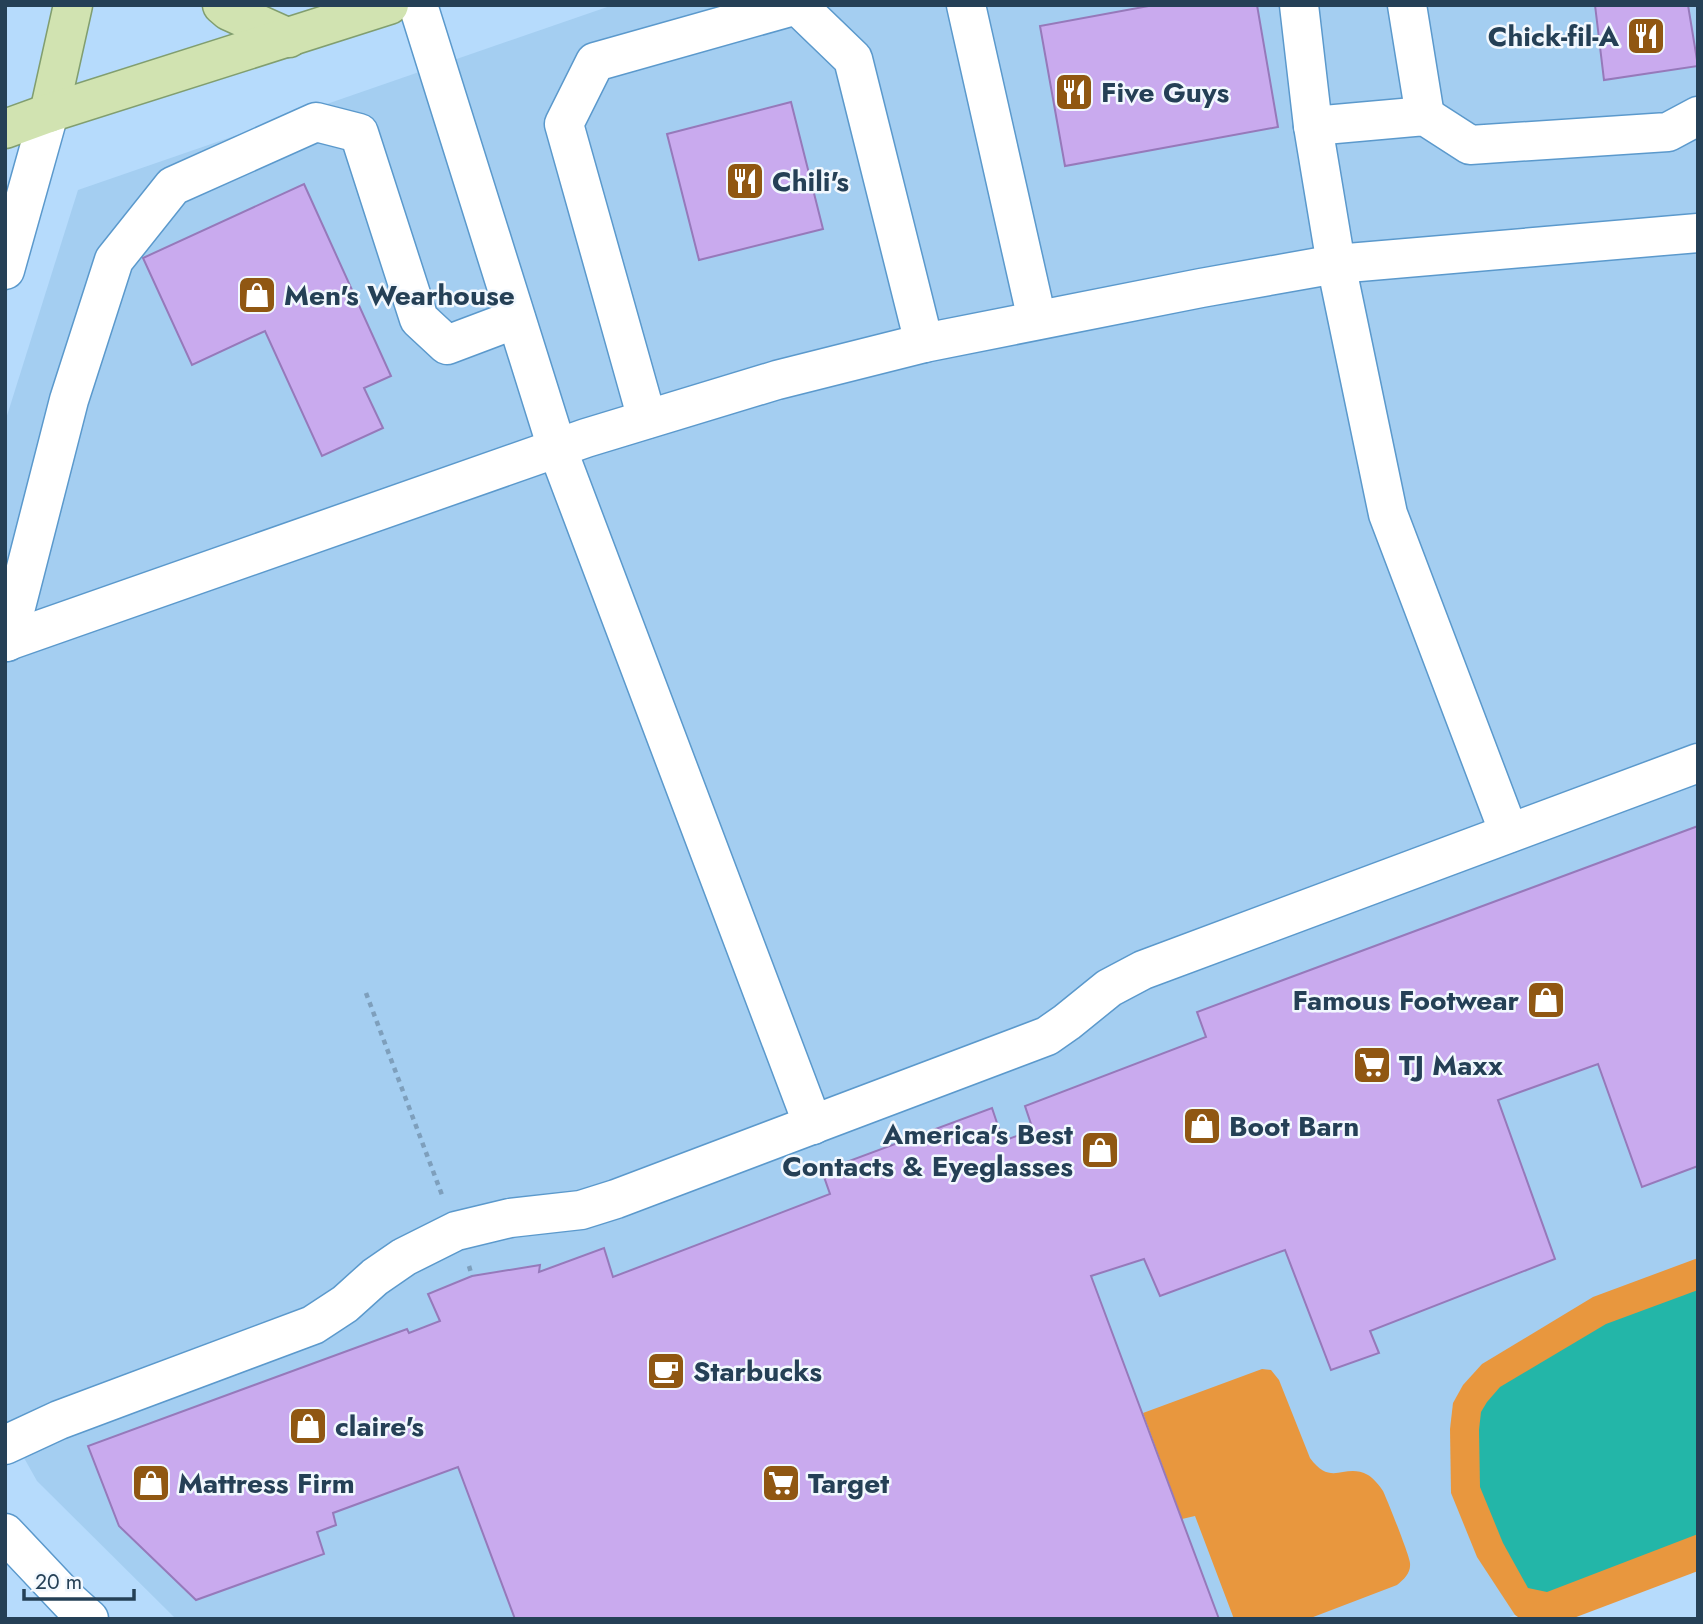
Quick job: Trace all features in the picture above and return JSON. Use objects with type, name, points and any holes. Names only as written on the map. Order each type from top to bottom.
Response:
[{"type":"main road","points":[[49,113],[74,5]]},
{"type":"main road","points":[[222,5],[229,11],[289,38]]},
{"type":"main road","points":[[5,129],[388,5]]},
{"type":"street","points":[[418,5],[557,449],[813,1125]]},
{"type":"street","points":[[647,419],[564,124],[595,62],[797,5],[853,59],[924,343]]},
{"type":"street","points":[[966,5],[1037,320]]},
{"type":"street","points":[[1299,5],[1313,126],[1336,264],[1388,514],[1509,833]]},
{"type":"street","points":[[1407,5],[1425,116]]},
{"type":"street","points":[[5,270],[49,113]]},
{"type":"street","points":[[1313,126],[1425,116],[1470,145],[1668,132],[1698,116]]},
{"type":"street","points":[[6,642],[69,400],[114,260],[173,186],[316,122],[359,133],[419,319],[447,345],[516,319]]},
{"type":"street","points":[[6,642],[647,419],[777,380],[924,343],[1230,282],[1336,264],[1698,233]]},
{"type":"street","points":[[5,1446],[59,1420],[313,1325],[345,1304],[404,1257],[456,1231],[510,1218],[581,1210],[813,1125],[1047,1036],[1109,988],[1143,970],[1698,763]]},
{"type":"street","points":[[5,1533],[89,1619]]},
{"type":"path","points":[[366,993],[472,1276]]},
{"type":"shaded area","points":[[613,5],[1698,5],[1698,1318],[1527,1610],[1504,1619],[176,1619],[37,1481],[5,1424],[5,422],[78,190]]},
{"type":"shaded area","points":[[1698,1258],[1698,1571],[1571,1619],[1521,1619],[1515,1615],[1477,1557],[1451,1493],[1450,1429],[1453,1403],[1463,1385],[1482,1364],[1593,1297]]},
{"type":"shaded area","points":[[1698,1290],[1698,1534],[1547,1592],[1528,1588],[1503,1543],[1480,1487],[1481,1412],[1500,1387],[1606,1324]]},
{"type":"shaded area","points":[[1262,1369],[1271,1370],[1279,1380],[1310,1458],[1318,1467],[1332,1473],[1360,1472],[1370,1476],[1383,1491],[1410,1563],[1408,1573],[1397,1585],[1308,1619],[1234,1619],[1195,1516],[1182,1519],[1143,1413]]},
{"type":"building","points":[[1154,5],[1257,5],[1278,127],[1065,166],[1040,26]]},
{"type":"building","name":"Chick-fil-A","points":[[1595,5],[1688,5],[1698,66],[1604,80]]},
{"type":"building","name":"Chili's","points":[[791,102],[823,229],[699,260],[667,134]]},
{"type":"building","name":"Men's Wearhouse","points":[[304,184],[391,376],[364,388],[383,428],[322,456],[265,331],[192,365],[143,258]]},
{"type":"building","points":[[1698,826],[1698,1166],[1642,1187],[1598,1064],[1498,1100],[1555,1259],[1370,1331],[1379,1353],[1331,1370],[1285,1250],[1160,1296],[1144,1259],[1091,1276],[1219,1619],[515,1619],[458,1467],[333,1513],[336,1525],[317,1532],[324,1554],[196,1600],[119,1526],[88,1446],[407,1329],[409,1333],[440,1321],[428,1294],[472,1276],[540,1265],[539,1272],[604,1248],[613,1277],[830,1194],[822,1171],[992,1108],[1003,1141],[1033,1130],[1025,1106],[1206,1037],[1197,1012]]},
{"type":"place","name":"Chick-fil-A","points":[[1646,36]]},
{"type":"place","name":"Five Guys","points":[[1074,92]]},
{"type":"place","name":"Chili's","points":[[745,181]]},
{"type":"place","name":"Men's Wearhouse","points":[[257,295]]},
{"type":"place","name":"Famous Footwear","points":[[1546,1000]]},
{"type":"place","name":"TJ Maxx","points":[[1372,1065]]},
{"type":"place","name":"Boot Barn","points":[[1202,1126]]},
{"type":"place","name":"America's Best Contacts & Eyeglasses","points":[[1100,1150]]},
{"type":"place","name":"Starbucks","points":[[666,1371]]},
{"type":"place","name":"claire's","points":[[308,1426]]},
{"type":"place","name":"Mattress Firm","points":[[151,1483]]},
{"type":"place","name":"Target","points":[[781,1483]]}]
